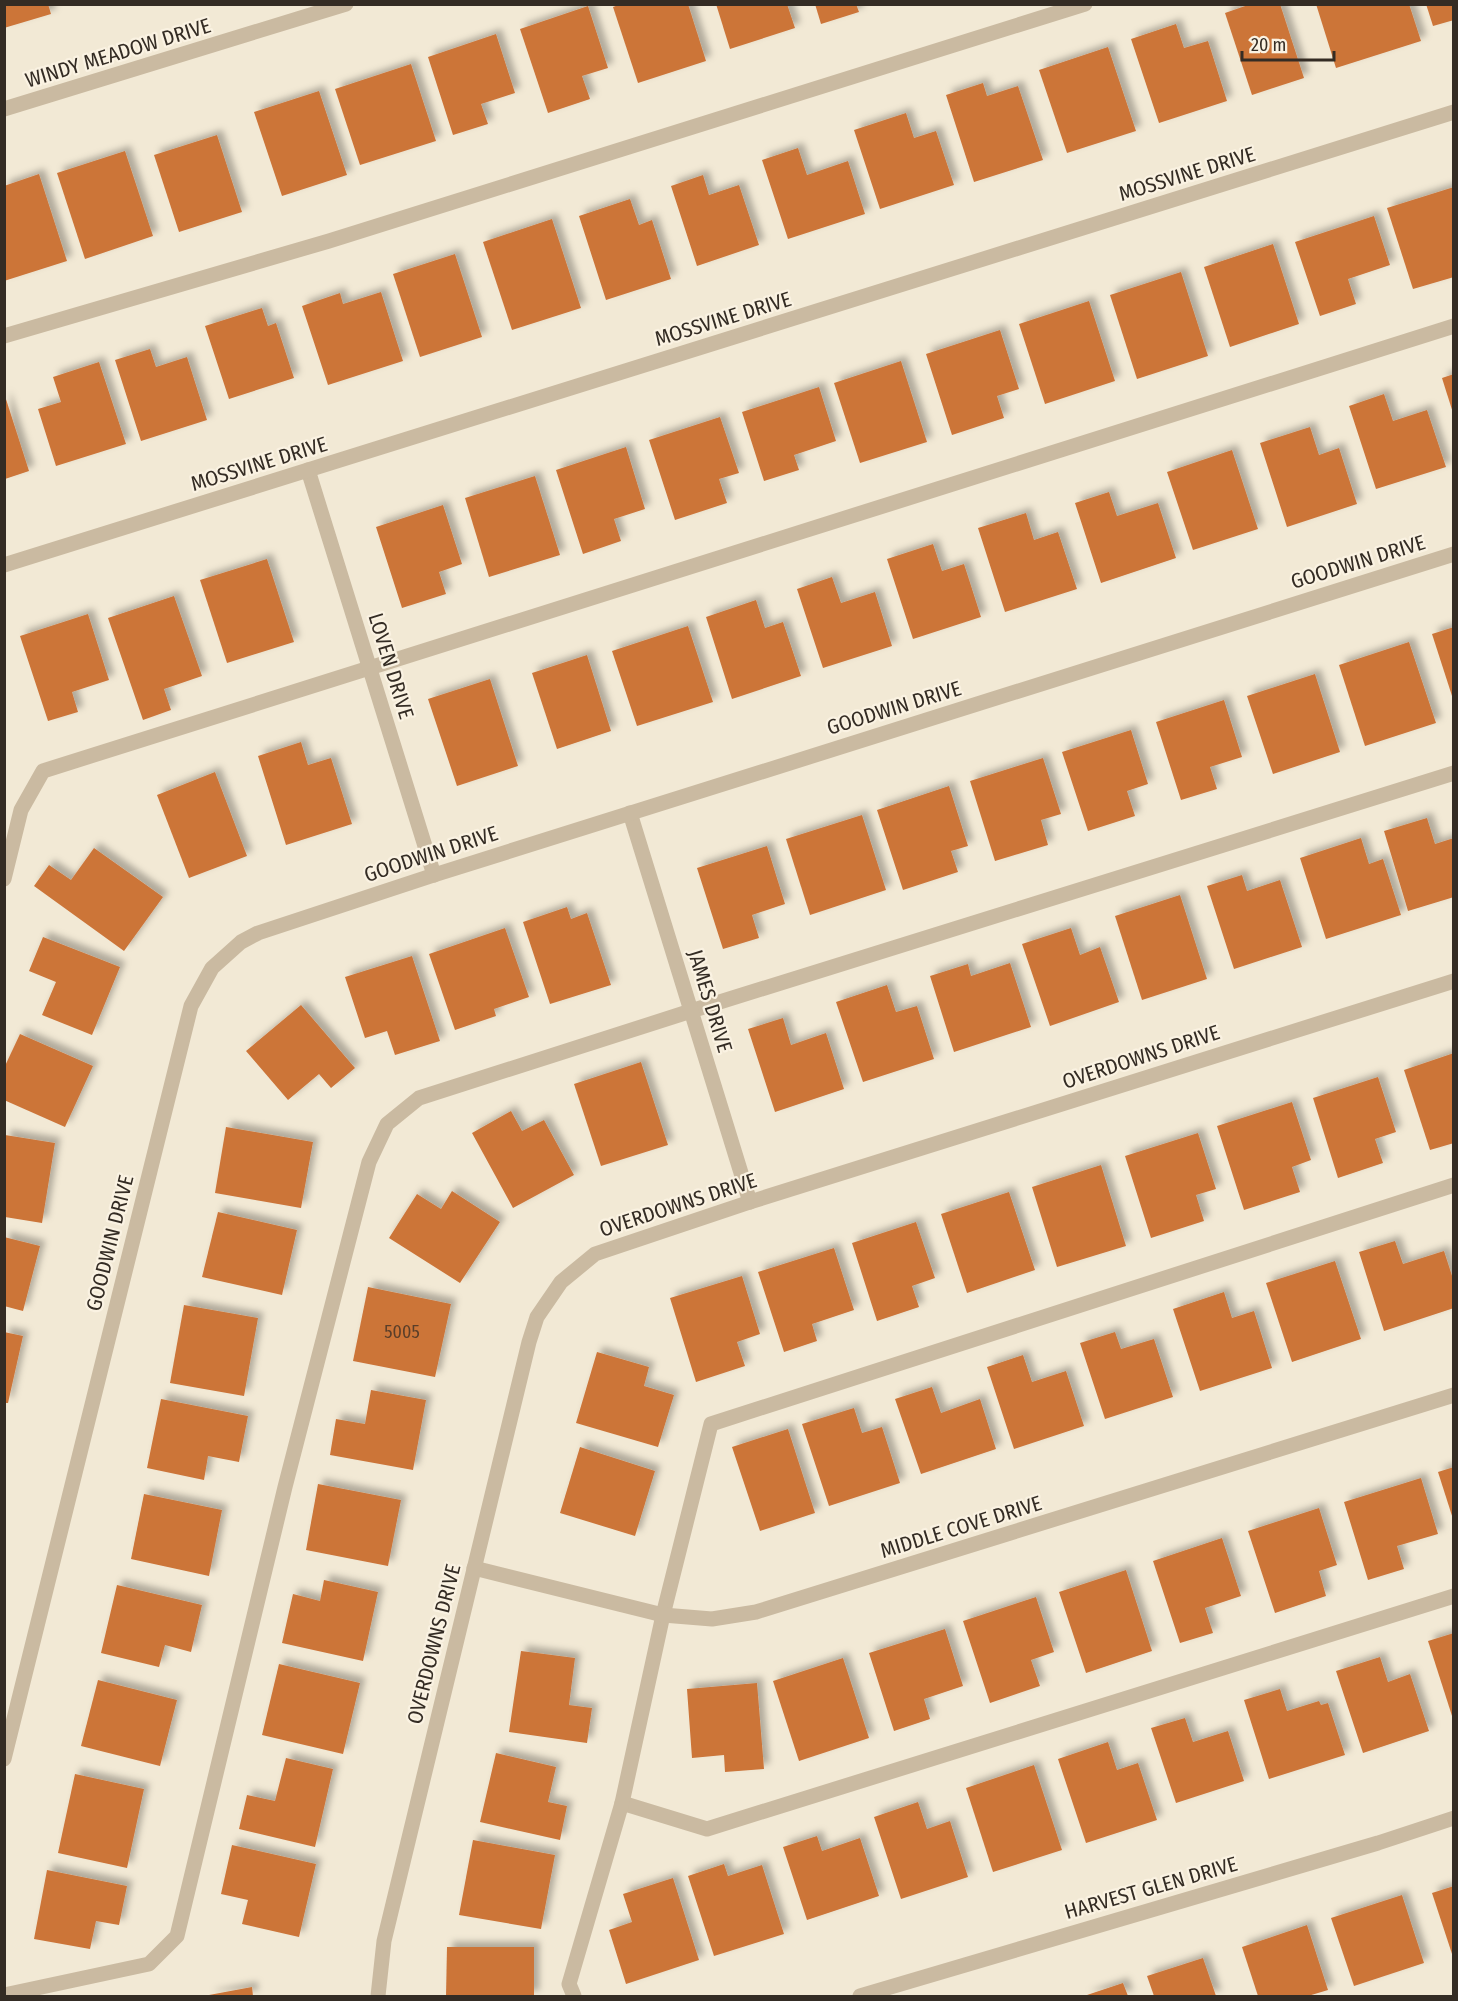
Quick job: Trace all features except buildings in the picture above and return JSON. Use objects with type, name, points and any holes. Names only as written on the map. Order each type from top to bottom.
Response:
[{"type":"street","name":"WINDY MEADOW DRIVE","points":[[4,109],[346,4]]},
{"type":"street","points":[[4,336],[329,241],[1085,4]]},
{"type":"street","name":"MOSSVINE DRIVE","points":[[4,565],[1454,112]]},
{"type":"street","points":[[4,879],[21,810],[43,771],[1454,326]]},
{"type":"street","name":"LOVEN DRIVE","points":[[308,470],[434,875]]},
{"type":"street","name":"GOODWIN DRIVE","points":[[4,1759],[191,1006],[212,968],[241,942],[258,933],[434,875],[1454,554]]},
{"type":"street","points":[[4,1995],[149,1964],[177,1936],[285,1487],[363,1185],[369,1162],[387,1124],[419,1098],[1454,773]]},
{"type":"street","name":"JAMES DRIVE","points":[[630,813],[750,1202]]},
{"type":"street","name":"OVERDOWNS DRIVE","points":[[378,1996],[384,1941],[529,1342],[537,1317],[561,1282],[595,1254],[750,1202],[1454,981]]},
{"type":"street","points":[[574,1996],[569,1984],[622,1803],[663,1615],[711,1424],[1454,1185]]},
{"type":"street","name":"MIDDLE COVE DRIVE","points":[[474,1568],[663,1615],[711,1619],[756,1612],[1454,1395]]},
{"type":"street","points":[[622,1803],[707,1829],[1454,1596]]},
{"type":"street","name":"HARVEST GLEN DRIVE","points":[[860,1996],[1378,1843],[1454,1818]]}]
